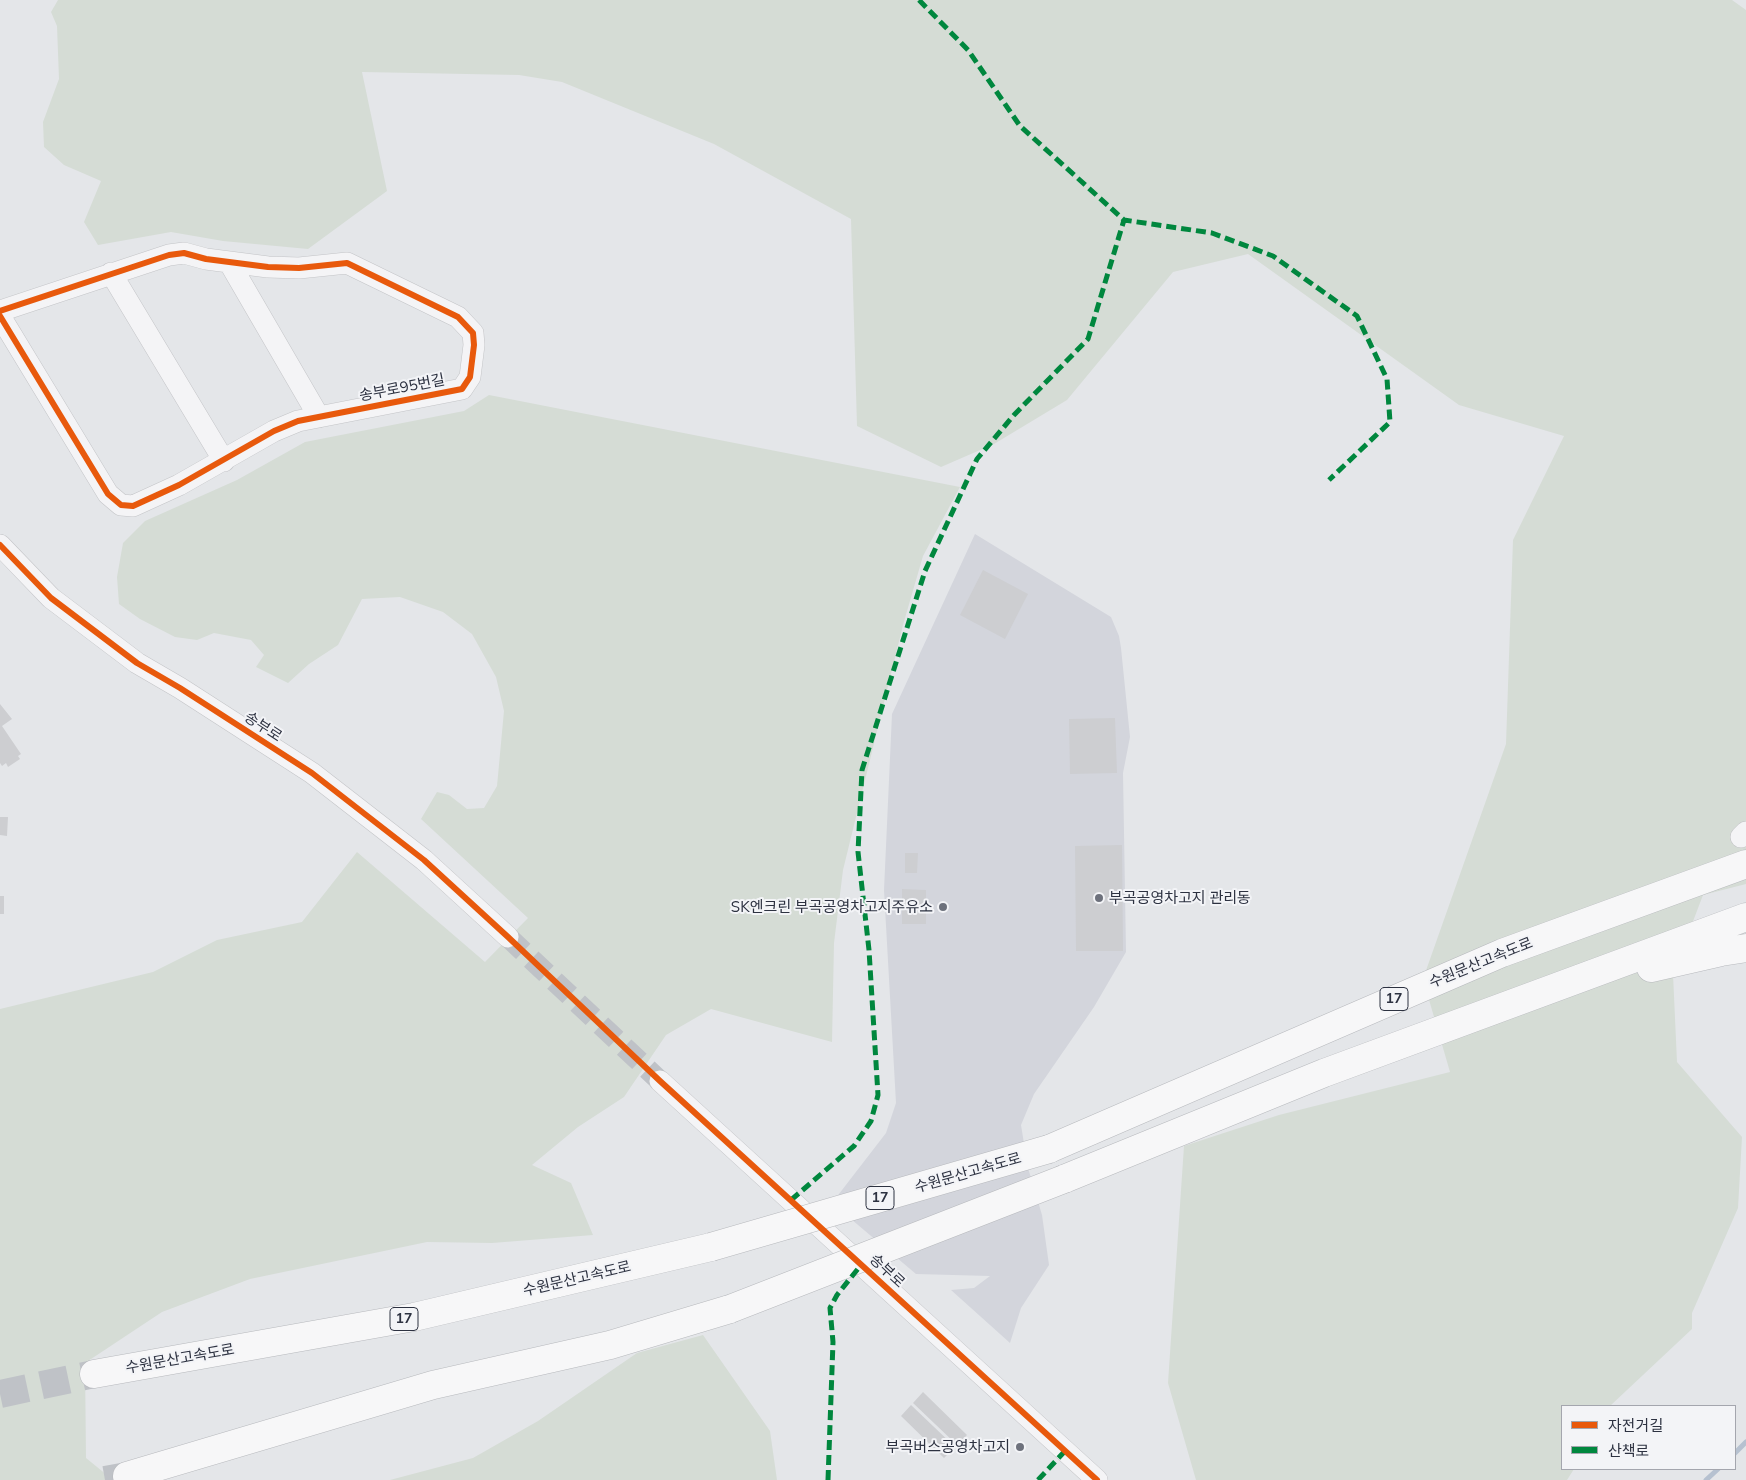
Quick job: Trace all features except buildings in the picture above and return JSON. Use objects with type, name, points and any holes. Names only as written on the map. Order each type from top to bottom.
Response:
[{"type":"highway","name":"수원문산고속도로","points":[[94,1374],[414,1317],[711,1247],[1049,1149],[1502,953],[1746,864]]},
{"type":"highway","points":[[127,1476],[433,1385],[610,1345],[730,1309],[1064,1179],[1324,1073],[1540,995],[1746,917]]},
{"type":"highway","points":[[1540,995],[1721,952],[1746,948]]},
{"type":"street","name":"송부로95번길","points":[[0,311],[154,258],[184,254],[229,262],[299,268],[347,262],[458,317],[473,332],[474,345],[470,377],[462,389],[298,421],[274,431],[179,485],[133,506],[121,505],[108,494],[0,316]]},
{"type":"street","points":[[229,262],[319,417]]},
{"type":"street","points":[[111,273],[224,461]]},
{"type":"street","name":"송부로","points":[[0,545],[51,598],[138,663],[312,773],[424,860],[508,937]]},
{"type":"street","name":"송부로","points":[[660,1081],[1097,1480]]},
{"type":"shaded area","points":[[58,0],[1732,0],[1746,10],[1746,884],[1703,895],[1673,974],[1677,1062],[1742,1137],[1738,1208],[1692,1313],[1692,1329],[1611,1405],[1561,1405],[1561,1470],[1573,1470],[1567,1480],[1196,1480],[1168,1383],[1184,1146],[1279,1115],[1450,1072],[1423,979],[1506,744],[1513,540],[1564,436],[1459,405],[1248,254],[1173,272],[1067,400],[994,444],[941,467],[857,426],[851,219],[714,144],[562,82],[519,75],[362,72],[387,191],[308,249],[223,241],[171,232],[98,245],[84,222],[101,181],[64,165],[44,147],[43,122],[59,79],[57,26],[51,12]]},
{"type":"shaded area","points":[[489,395],[960,487],[923,556],[903,625],[843,870],[834,943],[832,1042],[711,1009],[666,1035],[624,1097],[578,1127],[532,1165],[571,1183],[593,1235],[492,1243],[427,1242],[250,1279],[162,1312],[85,1363],[86,1458],[113,1480],[0,1480],[0,1009],[153,972],[217,940],[302,922],[357,852],[485,962],[528,918],[421,819],[437,792],[449,795],[467,809],[484,808],[497,786],[504,711],[496,677],[472,634],[443,612],[400,597],[362,599],[338,645],[309,664],[288,683],[256,667],[264,655],[251,640],[214,633],[197,640],[175,637],[140,619],[119,604],[117,577],[123,543],[145,521],[237,480],[305,442],[464,411]]},
{"type":"shaded area","points":[[975,534],[1111,617],[1119,636],[1121,648],[1130,737],[1123,773],[1126,952],[1094,1007],[1034,1094],[1021,1125],[1028,1168],[1042,1215],[1049,1265],[1021,1308],[1010,1343],[951,1290],[974,1288],[990,1276],[916,1274],[832,1203],[886,1133],[896,1103],[884,890],[892,714]]},
{"type":"shaded area","points":[[703,1335],[770,1431],[777,1480],[390,1480],[473,1458],[538,1421],[637,1353]]},
{"type":"waterway","points":[[1736,1452],[1746,1442]]},
{"type":"waterway","points":[[1706,1480],[1717,1470]]},
{"type":"tunnel","points":[[508,937],[660,1081]]},
{"type":"tunnel","points":[[0,1394],[94,1374]]},
{"type":"tunnel","points":[[105,1480],[127,1476]]},
{"type":"marked path","points":[[919,0],[968,50],[1020,126],[1124,220],[1212,233],[1273,256],[1357,316],[1387,379],[1390,422],[1329,480]]},
{"type":"marked path","points":[[791,1200],[854,1146],[871,1121],[878,1095],[869,950],[858,852],[862,770],[925,571],[977,459],[1014,415],[1088,339],[1124,220]]},
{"type":"marked path","points":[[828,1480],[833,1342],[830,1308],[837,1295],[861,1265]]},
{"type":"marked path","points":[[1038,1480],[1065,1451]]},
{"type":"cycle path","points":[[0,311],[169,255],[184,253],[206,259],[268,267],[299,268],[347,263],[458,317],[473,333],[474,345],[470,377],[462,389],[298,421],[274,431],[179,485],[133,506],[121,505],[108,494],[0,316]]},
{"type":"cycle path","points":[[0,545],[51,598],[137,663],[180,688],[312,773],[424,860],[660,1081],[1097,1480]]},
{"type":"place","name":"부곡공영차고지 관리동","points":[[1099,898]]},
{"type":"place","name":"SK엔크린 부곡공영차고지주유소","points":[[943,907]]},
{"type":"place","name":"부곡버스공영차고지","points":[[1020,1447]]}]
